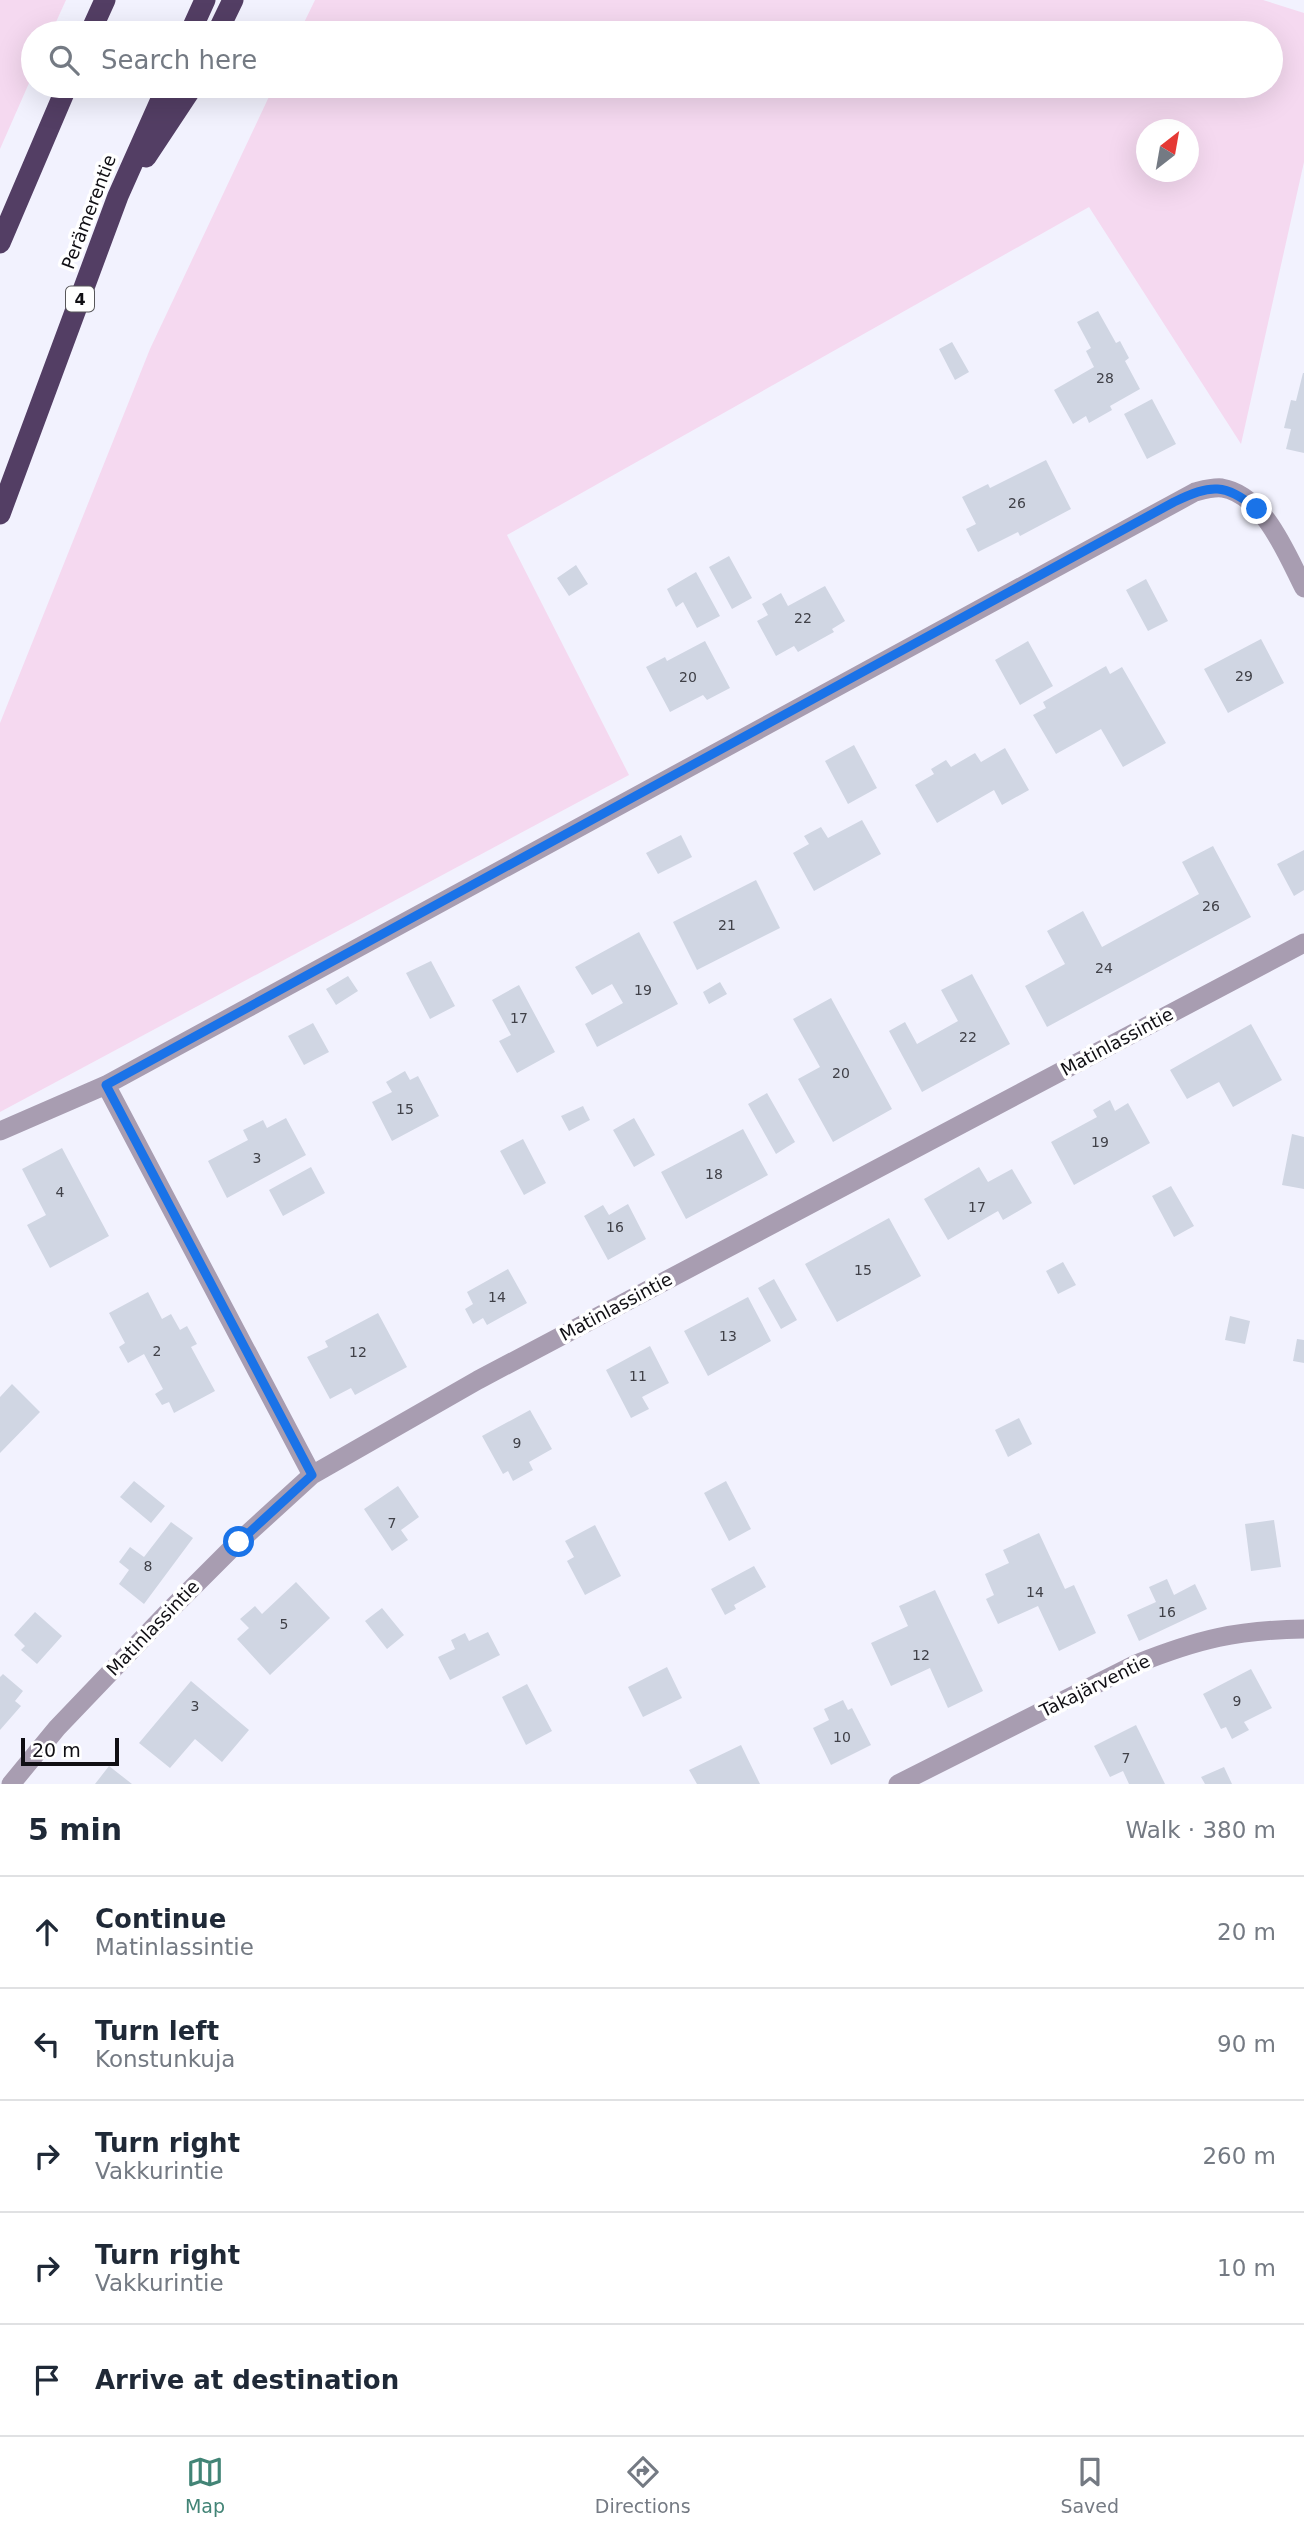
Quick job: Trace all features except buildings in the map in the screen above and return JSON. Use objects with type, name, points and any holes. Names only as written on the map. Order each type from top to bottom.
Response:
[{"type":"highway","points":[[95,21],[105,0]]},
{"type":"highway","points":[[195,21],[205,0]]},
{"type":"highway","points":[[223,21],[233,0]]},
{"type":"highway","points":[[0,243],[62,98]]},
{"type":"highway","name":"Perämerentie","points":[[0,514],[118,196],[162,98]]},
{"type":"highway","points":[[118,196],[185,98]]},
{"type":"street","points":[[0,1131],[106,1085],[1195,492],[1220,488],[1232,491],[1257,509],[1275,532],[1304,588]]},
{"type":"street","name":"Matinlassintie","points":[[11,1784],[57,1728],[167,1613],[232,1548],[312,1475],[478,1380],[1304,943]]},
{"type":"street","points":[[106,1085],[312,1475]]},
{"type":"street","name":"Takajärventie","points":[[898,1784],[1136,1664],[1173,1649],[1231,1633],[1304,1629]]},
{"type":"shaded area","points":[[0,0],[66,0],[56,21],[21,21],[22,98],[0,149]]},
{"type":"shaded area","points":[[315,0],[1263,0],[1304,13],[1304,162],[1241,444],[1089,207],[507,535],[629,775],[0,1112],[0,723],[150,349],[268,98],[1283,98],[1283,21],[305,21]]},
{"type":"route","points":[[239,1542],[312,1475],[106,1085],[1174,502],[1195,492],[1220,488],[1232,491],[1257,509]]}]
